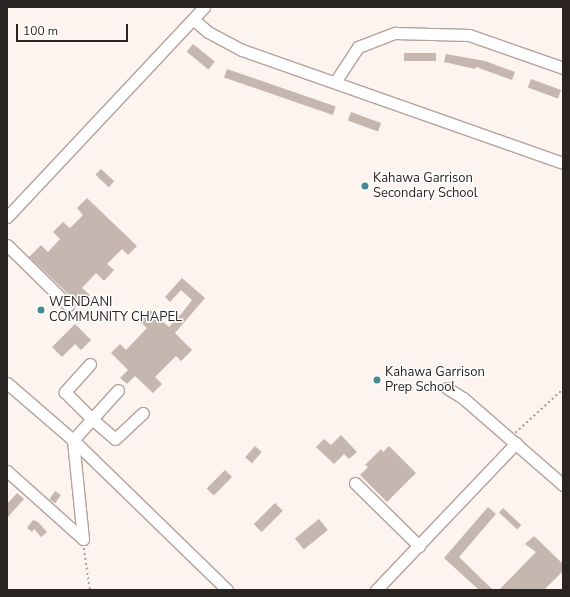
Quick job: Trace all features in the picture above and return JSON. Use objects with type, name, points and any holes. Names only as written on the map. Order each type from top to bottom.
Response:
[{"type":"street","points":[[7,217],[196,12],[208,32],[242,50],[563,163]]},
{"type":"street","points":[[335,82],[358,46],[395,33],[469,35],[563,68]]},
{"type":"street","points":[[7,245],[68,305]]},
{"type":"street","points":[[90,364],[65,392],[92,419],[115,439],[143,413]]},
{"type":"street","points":[[7,383],[73,440],[227,590]]},
{"type":"street","points":[[447,388],[513,441],[563,485]]},
{"type":"street","points":[[83,538],[73,440],[118,390]]},
{"type":"street","points":[[376,590],[419,546],[513,441]]},
{"type":"street","points":[[7,472],[83,538]]},
{"type":"street","points":[[355,483],[419,546]]},
{"type":"path","points":[[513,441],[563,389]]},
{"type":"path","points":[[83,538],[90,590]]},
{"type":"building","points":[[193,44],[215,62],[208,69],[187,52]]},
{"type":"building","points":[[404,53],[436,53],[436,61],[404,61]]},
{"type":"building","points":[[446,54],[485,61],[515,72],[512,80],[476,67],[475,69],[444,62]]},
{"type":"building","points":[[227,69],[336,106],[333,115],[224,78]]},
{"type":"building","points":[[531,79],[561,90],[558,98],[528,87]]},
{"type":"building","points":[[351,112],[381,123],[378,131],[348,120]]},
{"type":"building","points":[[101,169],[114,181],[109,187],[96,175]]},
{"type":"building","points":[[87,198],[137,246],[128,255],[122,249],[107,264],[114,270],[104,281],[96,273],[82,288],[90,295],[80,305],[29,257],[41,245],[48,252],[60,239],[53,232],[63,222],[70,228],[83,215],[77,208]]},
{"type":"building","points":[[182,278],[205,298],[175,333],[192,350],[181,361],[176,356],[155,377],[162,384],[153,393],[135,376],[127,384],[120,378],[128,370],[111,353],[120,344],[126,350],[147,328],[139,321],[150,310],[169,327],[192,300],[181,290],[170,302],[165,297]]},
{"type":"building","points":[[75,324],[91,340],[81,350],[75,344],[62,357],[52,347]]},
{"type":"building","points":[[341,435],[357,452],[349,459],[344,454],[334,464],[316,447],[324,439],[331,445]]},
{"type":"building","points":[[255,446],[262,452],[252,463],[245,457]]},
{"type":"building","points":[[389,446],[416,473],[387,502],[360,475],[368,467],[365,465],[381,449],[383,452]]},
{"type":"building","points":[[225,470],[232,477],[214,495],[207,488]]},
{"type":"building","points":[[55,491],[61,495],[55,503],[49,499]]},
{"type":"building","points":[[17,493],[24,499],[7,518],[7,504]]},
{"type":"building","points":[[275,503],[283,511],[262,532],[254,524]]},
{"type":"building","points":[[488,507],[496,514],[459,557],[493,590],[479,590],[444,558]]},
{"type":"building","points":[[503,508],[521,525],[517,529],[499,512]]},
{"type":"building","points":[[319,519],[328,530],[304,549],[295,539]]},
{"type":"building","points":[[33,520],[38,522],[47,532],[41,537],[34,529],[32,532],[27,528]]},
{"type":"building","points":[[534,536],[563,564],[563,571],[544,590],[499,590],[536,552],[525,544]]},
{"type":"place","name":"Kahawa Garrison Secondary School","points":[[365,186]]},
{"type":"place","name":"WENDANI COMMUNITY CHAPEL","points":[[41,310]]},
{"type":"place","name":"Kahawa Garrison Prep School","points":[[377,380]]}]
